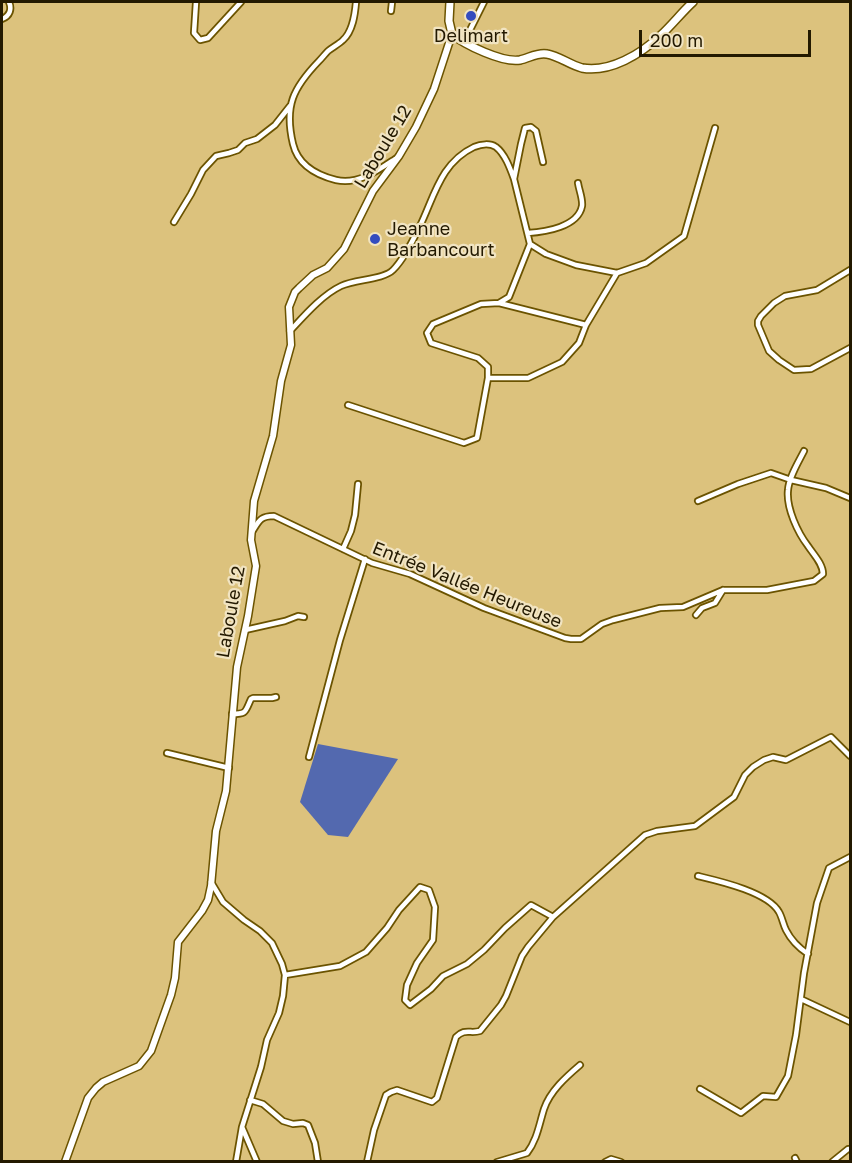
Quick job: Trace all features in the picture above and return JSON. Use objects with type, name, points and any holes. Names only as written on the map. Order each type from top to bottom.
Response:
[{"type":"main road","points":[[450,2],[448,21],[452,34],[464,42],[508,60],[520,60],[546,54],[583,68],[613,66],[632,57],[661,35],[693,2]]},
{"type":"street","points":[[2,19],[9,14],[11,6],[9,2]]},
{"type":"street","points":[[196,2],[194,33],[200,40],[208,38],[241,2]]},
{"type":"street","points":[[351,2],[355,14]]},
{"type":"street","points":[[356,2],[355,14],[344,40],[329,50],[294,93],[290,106],[289,124],[296,155],[304,165],[320,176],[339,181],[356,180],[374,173],[399,156]]},
{"type":"street","points":[[391,11],[392,2]]},
{"type":"street","points":[[464,42],[484,2]]},
{"type":"street","name":"Laboule 12","points":[[65,1161],[88,1098],[103,1082],[139,1066],[151,1051],[171,995],[178,942],[208,900],[216,831],[225,803],[237,667],[256,566],[251,540],[254,501],[273,436],[281,381],[291,345],[289,307],[295,292],[313,275],[327,268],[344,249],[373,191],[399,156],[416,127],[434,89],[452,34]]},
{"type":"street","points":[[174,222],[203,170],[216,156],[238,150],[245,143],[257,139],[275,124],[290,106]]},
{"type":"street","points":[[514,178],[525,128],[531,127],[536,130],[543,162]]},
{"type":"street","points":[[530,244],[546,254],[576,265],[617,273],[646,263],[684,236],[715,128]]},
{"type":"street","points":[[289,332],[317,303],[340,286],[384,276],[395,269],[420,227],[439,182],[452,164],[466,152],[484,144],[494,146],[503,156],[514,178],[530,244],[509,297],[499,303]]},
{"type":"street","points":[[528,233],[563,226],[573,220],[583,204],[578,183]]},
{"type":"street","points":[[850,270],[817,290],[785,296],[760,316],[758,326],[769,351],[794,370],[811,369],[850,348]]},
{"type":"street","points":[[488,378],[528,378],[562,362],[579,343],[585,326],[617,273]]},
{"type":"street","points":[[348,405],[464,443],[477,438],[488,367],[478,358],[431,343],[427,333],[434,324],[481,304],[499,303],[585,326]]},
{"type":"street","points":[[791,480],[804,452]]},
{"type":"street","points":[[698,501],[771,473],[826,488],[850,498]]},
{"type":"street","name":"Entrée Vallée Heureuse","points":[[252,532],[259,520],[265,516],[274,516],[365,560],[410,574],[483,608],[572,639],[581,639],[602,624],[613,620],[660,608],[683,607],[723,590],[767,590],[814,580],[823,574],[819,562],[801,537],[791,511],[788,491],[791,480]]},
{"type":"street","points":[[343,549],[355,515],[358,484]]},
{"type":"street","points":[[309,757],[340,640],[365,560]]},
{"type":"street","points":[[696,615],[702,608],[715,603],[723,590]]},
{"type":"street","points":[[245,630],[298,616],[304,617]]},
{"type":"street","points":[[232,714],[246,712],[253,698],[276,697]]},
{"type":"street","points":[[367,1161],[372,1136],[386,1095],[397,1090],[432,1102],[437,1098],[456,1038],[460,1033],[480,1031],[501,1005],[528,946],[553,917],[645,835],[694,826],[734,797],[745,775],[753,766],[764,760],[773,757],[786,760],[831,737],[849,752]]},
{"type":"street","points":[[167,753],[229,768]]},
{"type":"street","points":[[700,1089],[741,1113],[764,1096],[776,1097],[788,1076],[817,903],[829,868],[850,857]]},
{"type":"street","points":[[698,876],[735,886],[774,905],[787,932],[808,954]]},
{"type":"street","points":[[211,882],[220,899],[260,931],[272,944],[285,975],[279,1013],[267,1040],[242,1127],[236,1161]]},
{"type":"street","points":[[285,975],[340,966],[366,952],[420,887],[429,890],[435,907],[433,940],[417,963],[407,985],[405,1000],[410,1005],[443,976],[467,964],[484,950],[531,905],[553,917]]},
{"type":"street","points":[[208,900],[220,899]]},
{"type":"street","points":[[801,999],[850,1022]]},
{"type":"street","points":[[497,1161],[527,1153],[536,1138],[544,1107],[551,1094],[580,1065]]},
{"type":"street","points":[[250,1100],[263,1104],[283,1121],[308,1125],[315,1143],[318,1161]]},
{"type":"street","points":[[242,1127],[257,1161]]},
{"type":"street","points":[[832,1161],[850,1149]]},
{"type":"street","points":[[605,1161],[611,1159],[621,1161]]},
{"type":"water","points":[[318,744],[398,759],[348,837],[328,835],[300,802]]},
{"type":"place","name":"Delimart","points":[[471,16]]},
{"type":"place","name":"Jeanne Barbancourt","points":[[375,239]]}]
